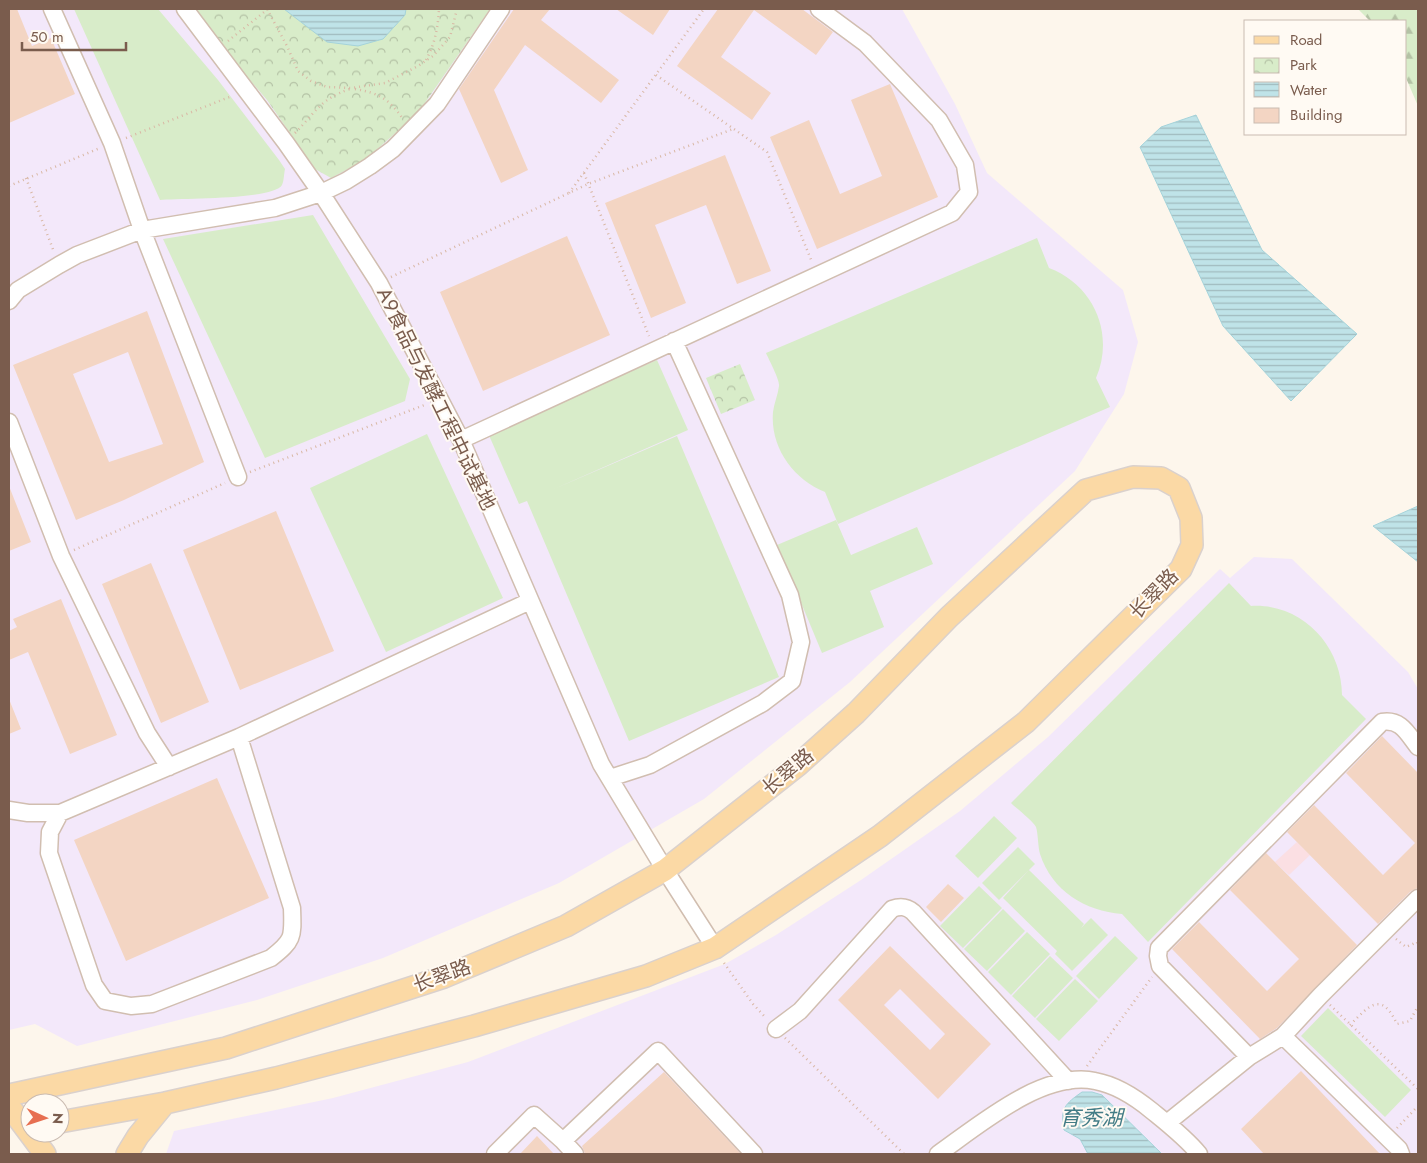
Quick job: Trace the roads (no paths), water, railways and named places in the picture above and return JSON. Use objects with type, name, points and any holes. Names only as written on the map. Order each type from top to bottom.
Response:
[{"type":"main road","name":"长翠路","points":[[9,1095],[226,1048],[444,977],[566,926],[665,870],[798,765],[856,713],[948,617],[1086,490],[1133,477],[1160,478],[1179,488],[1191,518],[1192,545],[1181,569],[1174,576],[1026,722],[880,836],[715,948],[646,976],[474,1026],[276,1078],[165,1103],[70,1120]]},
{"type":"main road","points":[[127,1154],[138,1136],[165,1103]]},
{"type":"main road","points":[[9,1106],[20,1126]]},
{"type":"main road","points":[[34,1143],[44,1154]]},
{"type":"street","points":[[52,9],[112,143],[142,230],[238,477]]},
{"type":"street","name":"A9食品与发酵工程中试基地","points":[[185,9],[286,143],[379,283],[461,440],[601,764],[715,948]]},
{"type":"street","points":[[9,301],[18,290],[77,255],[142,230],[275,208],[320,193],[346,181],[394,149],[437,104],[501,9]]},
{"type":"street","points":[[461,440],[952,213],[968,192],[965,165],[939,120],[865,44],[819,9]]},
{"type":"street","points":[[610,778],[650,765],[762,703],[792,681],[800,642],[790,595],[674,342]]},
{"type":"street","points":[[9,422],[61,556],[147,733],[170,766]]},
{"type":"street","points":[[9,810],[28,813],[60,813],[239,737],[530,601]]},
{"type":"street","points":[[1249,1057],[1160,966],[1159,948],[1382,722],[1391,720],[1398,724],[1418,747]]},
{"type":"street","points":[[60,813],[50,832],[49,853],[94,985],[106,1001],[131,1006],[152,1004],[271,958],[287,946],[293,930],[292,908],[239,737]]},
{"type":"street","points":[[1167,1123],[1249,1057],[1283,1036],[1320,996],[1418,898]]},
{"type":"street","points":[[776,1029],[800,1011],[892,909],[906,907],[913,912],[1073,1080]]},
{"type":"street","points":[[1283,1036],[1388,1138],[1399,1149],[1401,1154]]},
{"type":"street","points":[[563,1141],[658,1051],[754,1154]]},
{"type":"street","points":[[938,1154],[1018,1099],[1043,1086],[1073,1080],[1095,1080],[1122,1090],[1137,1099],[1167,1123],[1199,1154]]},
{"type":"street","points":[[495,1154],[534,1115],[575,1154]]},
{"type":"water","points":[[284,9],[406,9],[405,15],[383,39],[358,46],[327,42]]},
{"type":"water","points":[[1196,115],[1262,250],[1357,334],[1291,401],[1223,326],[1140,147],[1161,127]]},
{"type":"water","points":[[1418,506],[1418,562],[1373,526]]},
{"type":"water","name":"育秀湖","points":[[1082,1092],[1102,1095],[1162,1154],[1088,1154],[1080,1139],[1064,1130],[1063,1123],[1065,1107]]}]
